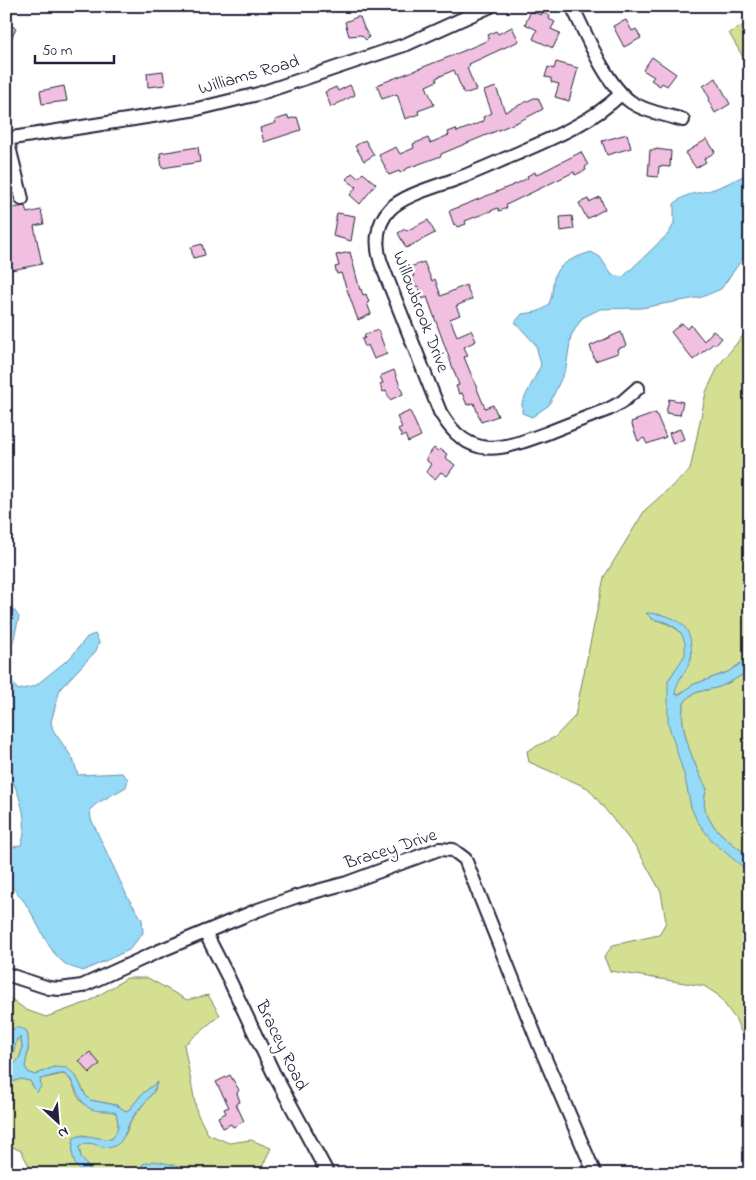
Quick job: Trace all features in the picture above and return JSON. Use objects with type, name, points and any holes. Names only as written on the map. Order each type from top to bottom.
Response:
[{"type":"street","name":"Williams Road","points":[[7,139],[197,109],[258,94],[407,44],[491,6]]},
{"type":"street","points":[[572,6],[610,79],[621,94],[632,103],[641,107],[683,120]]},
{"type":"street","name":"Willowbrook Drive","points":[[621,94],[595,116],[536,145],[468,175],[403,200],[386,214],[380,224],[377,243],[381,263],[440,412],[446,424],[466,441],[488,448],[511,446],[609,409],[622,402],[638,388]]},
{"type":"street","points":[[7,139],[22,199]]},
{"type":"street","name":"Bracey Drive","points":[[6,974],[49,988],[72,988],[258,910],[347,883],[439,849],[453,850],[465,860],[540,1047],[595,1174]]},
{"type":"street","name":"Bracey Road","points":[[205,932],[273,1072],[328,1174]]},
{"type":"green space","points":[[750,22],[750,69],[729,33]]},
{"type":"green space","points":[[750,327],[750,657],[728,672],[692,685],[679,695],[675,693],[676,685],[692,657],[682,625],[652,619],[672,626],[683,635],[686,641],[685,655],[668,681],[691,807],[750,873],[750,915],[746,920],[750,943],[744,949],[750,952],[750,1046],[736,1020],[718,995],[704,986],[610,971],[604,957],[613,945],[659,935],[666,922],[661,892],[637,849],[588,788],[529,762],[527,751],[555,737],[575,716],[604,577],[645,510],[690,470],[706,392],[719,365]]},
{"type":"green space","points":[[750,670],[750,819],[743,808],[744,829],[750,837],[750,857],[724,836],[709,819],[705,810],[704,800],[707,789],[697,769],[687,741],[682,714],[684,703],[690,696],[697,692],[723,685]]},
{"type":"green space","points":[[127,978],[148,978],[187,1000],[208,995],[220,1015],[184,1045],[197,1113],[208,1134],[229,1143],[251,1140],[271,1148],[259,1174],[192,1174],[191,1171],[140,1169],[141,1174],[92,1173],[81,1157],[79,1147],[90,1143],[109,1148],[125,1135],[131,1120],[155,1090],[157,1082],[126,1111],[116,1105],[90,1100],[76,1076],[54,1067],[35,1075],[29,1073],[25,1067],[28,1035],[11,1031],[6,1049],[6,995],[26,1010],[46,1017],[88,1002]]},
{"type":"green space","points":[[20,1037],[22,1048],[20,1057],[6,1071],[6,1056],[13,1053],[17,1039]]},
{"type":"green space","points":[[63,1074],[70,1080],[77,1096],[83,1103],[92,1108],[116,1113],[117,1117],[117,1129],[112,1139],[102,1140],[83,1135],[74,1138],[74,1158],[77,1166],[84,1174],[43,1174],[32,1171],[21,1151],[6,1144],[6,1084],[21,1079],[30,1081],[37,1093],[40,1079]]},
{"type":"water","points":[[750,173],[750,248],[721,289],[702,297],[641,308],[600,309],[582,318],[571,336],[566,368],[549,405],[532,417],[522,413],[522,403],[541,365],[536,345],[515,322],[522,314],[537,312],[546,307],[551,298],[553,281],[560,267],[572,259],[591,252],[600,257],[612,275],[623,277],[669,233],[674,224],[674,204],[688,195],[708,191]]},
{"type":"water","points":[[14,610],[19,617],[7,668],[8,677],[18,690],[35,686],[71,657],[87,637],[95,634],[99,642],[96,651],[60,689],[51,722],[53,730],[73,759],[78,775],[122,773],[128,779],[126,787],[96,804],[90,810],[91,819],[128,898],[142,919],[143,933],[129,950],[83,971],[69,966],[52,950],[25,902],[6,883],[6,849],[21,845],[24,827],[24,817],[19,796],[6,770],[6,613]]},
{"type":"water","points":[[646,613],[662,615],[676,620],[687,630],[690,637],[691,658],[675,694],[679,695],[692,685],[728,672],[750,657],[750,670],[723,685],[697,692],[690,696],[684,703],[682,714],[692,756],[707,789],[704,800],[705,810],[716,828],[750,857],[750,873],[713,842],[697,821],[691,807],[685,778],[668,723],[668,681],[685,655],[685,642],[681,633],[676,628],[666,622],[652,619]]},
{"type":"water","points":[[16,1027],[26,1030],[28,1048],[25,1067],[29,1073],[35,1075],[54,1067],[67,1068],[76,1076],[90,1100],[116,1105],[126,1111],[157,1082],[152,1093],[134,1115],[119,1143],[112,1147],[87,1143],[79,1147],[81,1157],[94,1174],[81,1171],[77,1167],[72,1151],[74,1138],[87,1136],[112,1139],[118,1126],[116,1113],[95,1110],[85,1105],[70,1079],[64,1074],[40,1079],[41,1086],[37,1093],[30,1081],[21,1079],[6,1084],[6,1071],[20,1057],[22,1048],[20,1037],[17,1039],[13,1053],[6,1056],[11,1031]]},
{"type":"water","points":[[155,1161],[180,1167],[192,1174],[165,1172],[141,1174],[140,1169],[143,1164]]},
{"type":"building","points":[[531,11],[541,15],[542,12],[550,16],[549,19],[555,22],[551,29],[560,33],[553,48],[533,39],[537,30],[525,24]]},
{"type":"building","points":[[360,17],[369,37],[366,40],[361,35],[349,36],[345,22]]},
{"type":"building","points":[[626,20],[632,31],[636,29],[641,38],[624,47],[613,26]]},
{"type":"building","points":[[6,24],[16,28],[6,51]]},
{"type":"building","points":[[512,27],[519,41],[469,64],[470,66],[467,68],[476,90],[464,94],[454,70],[436,78],[437,81],[426,86],[434,105],[418,111],[419,114],[405,119],[397,94],[382,99],[377,85],[484,42],[489,38],[488,35],[496,31],[498,34]]},
{"type":"building","points":[[652,57],[676,74],[667,86],[662,83],[660,86],[651,80],[654,77],[643,70]]},
{"type":"building","points":[[556,62],[578,68],[569,101],[555,97],[559,84],[551,82],[551,78],[545,77],[548,67],[554,69]]},
{"type":"building","points":[[163,71],[165,85],[148,87],[147,73]]},
{"type":"building","points":[[716,78],[730,104],[715,113],[703,86]]},
{"type":"building","points":[[350,85],[355,95],[331,107],[325,92],[336,87],[338,91]]},
{"type":"building","points":[[64,86],[67,101],[42,104],[40,91]]},
{"type":"building","points":[[496,87],[505,112],[534,98],[538,98],[543,109],[520,121],[441,154],[441,156],[408,168],[400,173],[399,171],[389,175],[379,155],[396,147],[400,154],[414,148],[413,144],[428,138],[430,143],[449,135],[448,132],[456,129],[457,132],[484,121],[483,117],[492,113],[484,91]]},
{"type":"building","points":[[288,116],[289,119],[297,117],[301,130],[264,142],[260,128],[276,123],[275,120]]},
{"type":"building","points":[[627,134],[631,148],[607,155],[602,141]]},
{"type":"building","points":[[707,139],[715,152],[704,159],[706,162],[696,168],[685,153]]},
{"type":"building","points":[[365,140],[374,155],[364,161],[355,146]]},
{"type":"building","points":[[198,147],[200,162],[162,168],[160,153]]},
{"type":"building","points":[[650,150],[671,151],[670,167],[659,166],[658,177],[648,176]]},
{"type":"building","points":[[581,152],[588,165],[585,167],[586,170],[575,175],[574,172],[506,205],[507,208],[499,211],[498,208],[465,221],[466,224],[458,227],[456,224],[454,225],[449,211],[516,184],[535,172],[536,175]]},
{"type":"building","points":[[352,173],[358,178],[363,173],[376,184],[360,204],[350,195],[356,187],[346,179]]},
{"type":"building","points":[[600,197],[605,209],[587,219],[579,203],[588,199],[589,202]]},
{"type":"building","points":[[25,206],[27,213],[41,210],[44,224],[34,226],[42,264],[6,271],[6,209]]},
{"type":"building","points":[[337,213],[355,216],[351,241],[333,236]]},
{"type":"building","points":[[572,216],[574,229],[561,231],[560,217]]},
{"type":"building","points":[[428,220],[435,233],[406,248],[398,233]]},
{"type":"building","points":[[202,244],[205,255],[193,258],[191,247]]},
{"type":"building","points":[[350,252],[360,290],[363,295],[366,294],[371,314],[358,320],[341,273],[337,274],[335,267],[339,266],[336,255]]},
{"type":"building","points":[[424,262],[432,281],[435,279],[441,296],[466,285],[472,299],[456,306],[460,315],[450,319],[457,336],[471,330],[476,341],[464,347],[468,356],[464,357],[485,408],[493,405],[498,416],[481,422],[474,403],[467,405],[462,393],[459,394],[456,386],[459,385],[427,297],[423,299],[412,277],[414,276],[410,267]]},
{"type":"building","points":[[682,323],[687,329],[691,325],[704,341],[713,331],[722,338],[716,345],[714,343],[693,360],[671,332]]},
{"type":"building","points":[[378,330],[387,354],[374,359],[368,345],[365,347],[362,339],[365,338],[364,335]]},
{"type":"building","points":[[621,332],[626,346],[617,349],[618,353],[595,361],[590,346]]},
{"type":"building","points":[[394,370],[403,394],[390,400],[386,391],[383,392],[380,384],[383,383],[380,376]]},
{"type":"building","points":[[669,399],[683,402],[680,415],[666,413]]},
{"type":"building","points":[[410,411],[421,436],[408,442],[405,435],[402,437],[398,429],[402,427],[397,417]]},
{"type":"building","points":[[656,413],[666,437],[647,444],[644,438],[638,441],[631,422]]},
{"type":"building","points":[[680,429],[684,439],[673,444],[669,433]]},
{"type":"building","points":[[434,448],[438,451],[440,449],[447,454],[445,457],[455,465],[447,476],[441,472],[435,479],[426,472],[431,464],[427,461],[427,457]]},
{"type":"building","points":[[90,1052],[100,1064],[90,1073],[79,1061]]},
{"type":"building","points":[[230,1075],[239,1090],[237,1093],[240,1102],[236,1104],[244,1121],[233,1127],[231,1124],[223,1128],[218,1117],[226,1113],[224,1109],[229,1107],[216,1082]]}]
